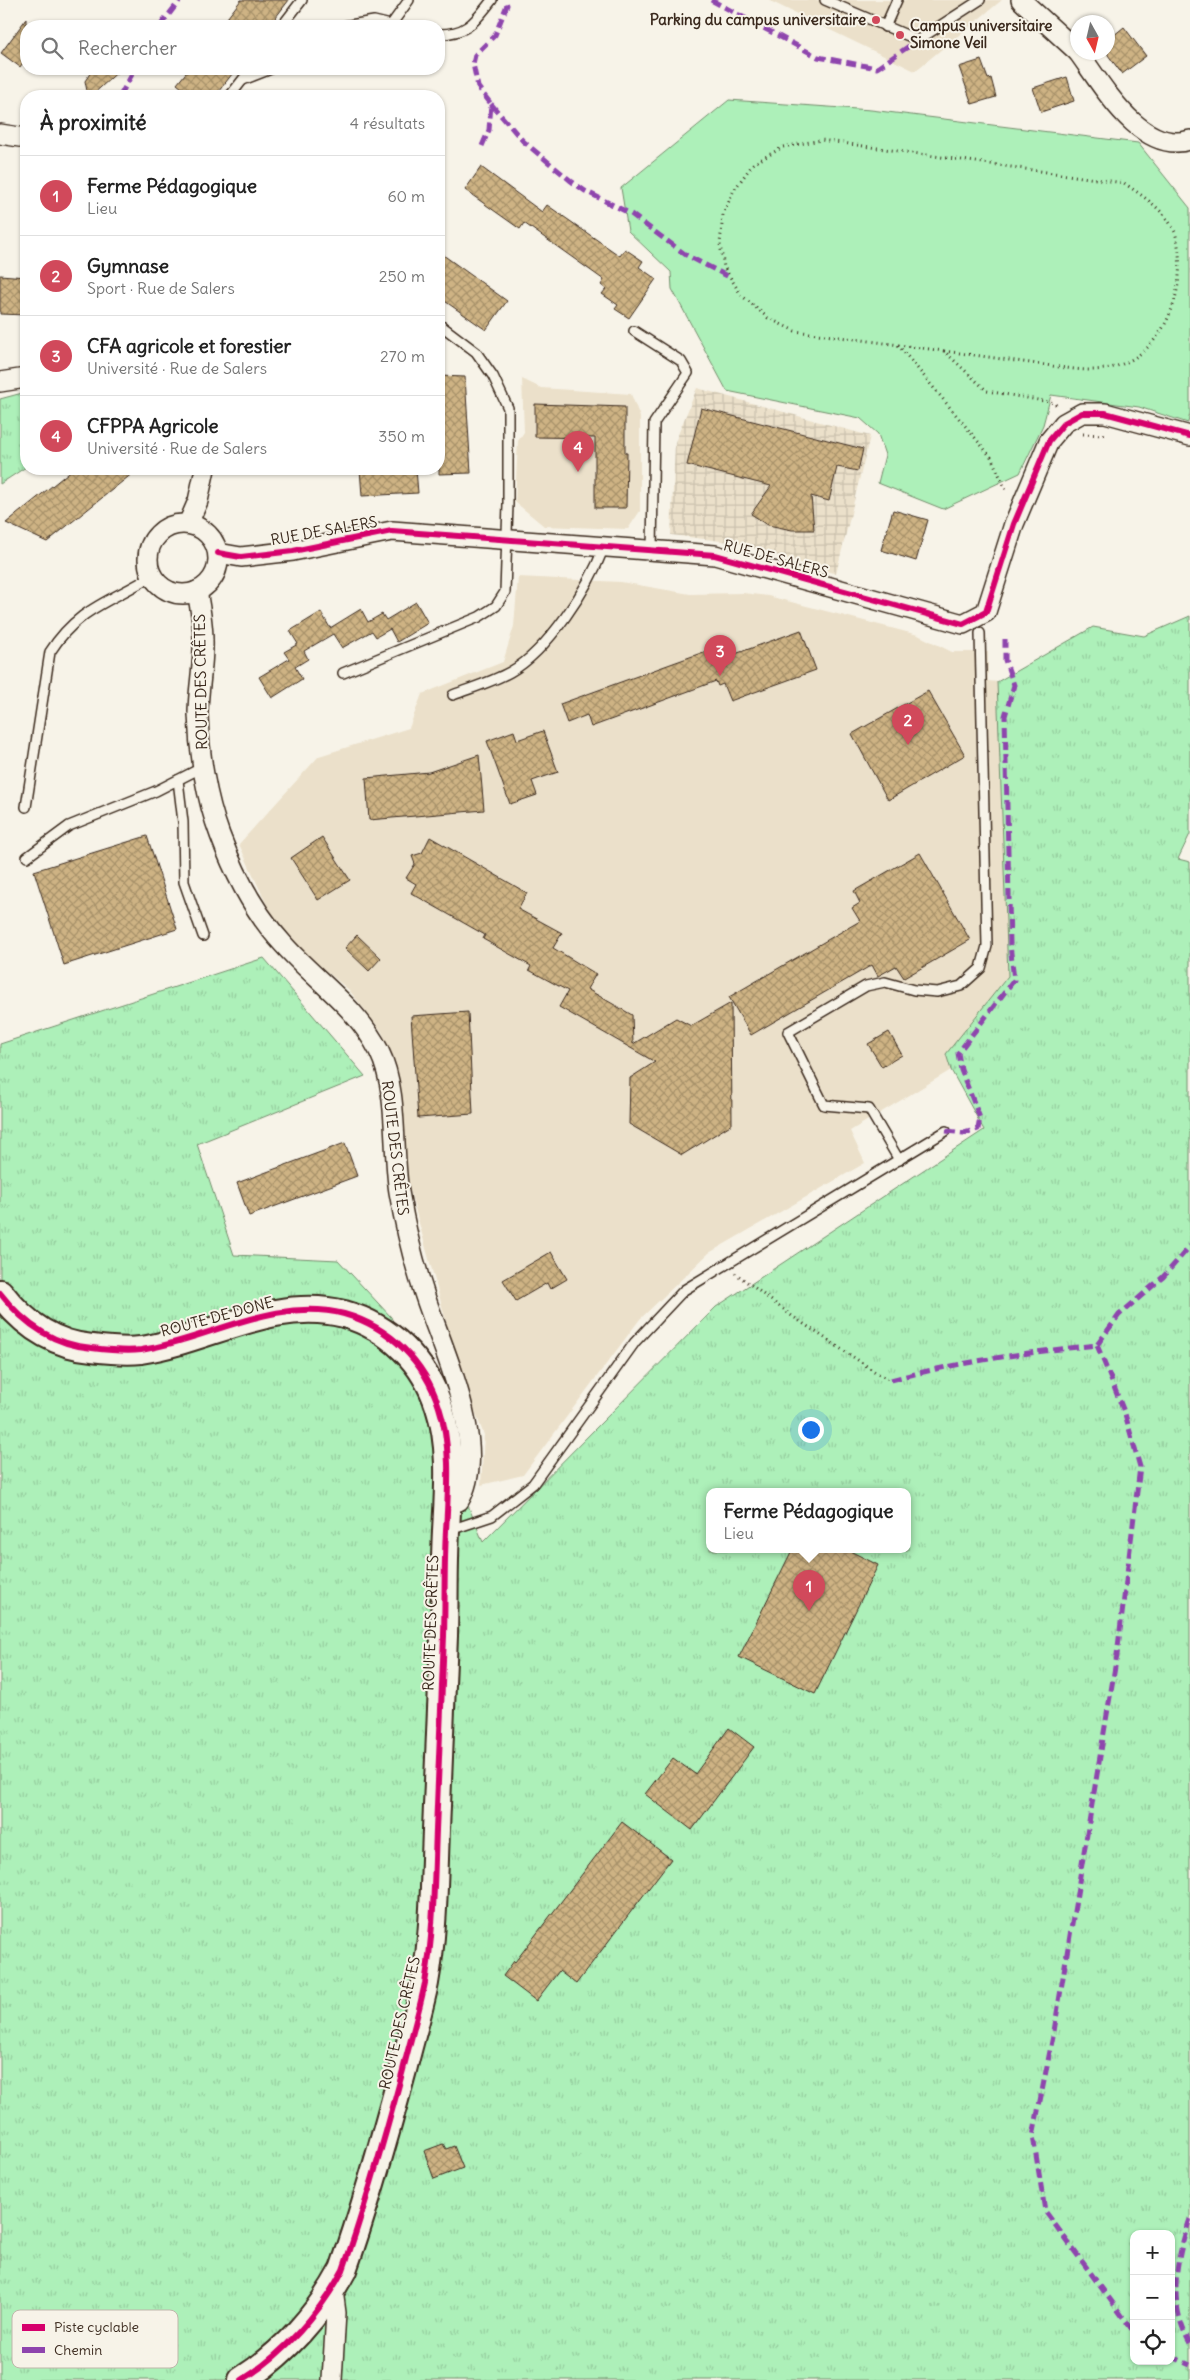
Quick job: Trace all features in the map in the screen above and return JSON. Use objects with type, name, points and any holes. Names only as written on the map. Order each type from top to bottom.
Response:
[{"type":"street","points":[[1021,0],[1070,45]]},
{"type":"street","points":[[1084,60],[1133,124],[1146,134],[1160,140],[1174,142],[1190,140]]},
{"type":"street","points":[[0,134],[20,137]]},
{"type":"street","points":[[0,382],[20,379]]},
{"type":"street","name":"RUE DE SALERS","points":[[218,553],[241,557],[277,553],[392,531],[715,555],[964,624],[986,612],[1018,515],[1049,441],[1070,430],[1082,413],[1105,413],[1190,436]]},
{"type":"street","points":[[188,524],[198,501],[204,475]]},
{"type":"street","points":[[176,524],[188,524],[207,533],[218,553],[213,577],[197,591],[186,594],[173,593],[158,584],[152,576],[147,556],[150,544],[156,536],[165,528],[176,524]]},
{"type":"street","name":"ROUTE DES CRÊTES","points":[[197,591],[204,642],[198,712],[199,735],[219,833],[242,888],[263,920],[284,946],[351,1010],[367,1030],[380,1054],[388,1083],[405,1226],[423,1291],[469,1431],[471,1457],[465,1490],[459,1501],[448,1504],[433,1917],[430,1954],[424,1987],[392,2110],[343,2270],[333,2290],[294,2336],[276,2355],[242,2380]]},
{"type":"street","name":"ROUTE DE DONE","points":[[0,1293],[14,1311],[43,1333],[78,1346],[113,1350],[138,1350],[169,1344],[227,1325],[282,1312],[302,1310],[325,1311],[360,1320],[382,1331],[413,1357],[432,1388],[441,1410],[446,1434],[448,1504]]},
{"type":"street","points":[[332,2380],[336,2313],[333,2290]]},
{"type":"lane","points":[[287,20],[302,0]]},
{"type":"lane","points":[[397,20],[409,0]]},
{"type":"lane","points":[[445,34],[453,34],[470,27],[492,0]]},
{"type":"lane","points":[[825,0],[918,40],[980,0]]},
{"type":"lane","points":[[885,27],[897,0]]},
{"type":"lane","points":[[234,90],[246,75]]},
{"type":"lane","points":[[242,80],[255,75]]},
{"type":"lane","points":[[343,673],[480,616],[496,606],[504,592],[508,408],[493,376],[476,352],[445,329]]},
{"type":"lane","points":[[634,330],[681,361],[688,373],[654,423],[652,550]]},
{"type":"lane","points":[[453,695],[510,672],[536,653],[590,580],[604,547]]},
{"type":"lane","points":[[26,807],[50,652],[62,634],[83,614],[152,576]]},
{"type":"lane","points":[[899,1160],[869,1109],[824,1105],[788,1032],[866,986],[885,982],[914,990],[937,992],[962,986],[980,968],[987,946],[980,633]]},
{"type":"lane","points":[[26,857],[70,826],[156,791],[204,767]]},
{"type":"lane","points":[[178,780],[183,822],[184,882],[203,936]]},
{"type":"lane","points":[[446,1531],[492,1516],[533,1484],[635,1342],[684,1290],[946,1131]]},
{"type":"path","points":[[821,140],[1124,183],[1156,205],[1175,232],[1184,262],[1182,294],[1169,324],[1143,352],[1111,368],[1080,370],[944,351],[795,331],[768,318],[741,295],[724,267],[720,244],[723,214],[734,190],[753,164],[783,147],[821,140]]},
{"type":"path","points":[[898,345],[990,457],[1018,515]]},
{"type":"path","points":[[944,351],[987,392],[1055,403],[1070,430],[1082,434],[1112,436]]},
{"type":"path","points":[[725,1265],[792,1316],[880,1375],[891,1380]]},
{"type":"shaded area","name":"Campus universitaire Simone Veil","points":[[768,0],[1002,0],[915,71]]},
{"type":"shaded area","points":[[522,379],[541,388],[631,394],[640,417],[640,511],[628,529],[544,526],[515,502],[518,441],[524,432]]},
{"type":"shaded area","points":[[697,388],[870,436],[836,574],[738,543],[671,535],[675,442]]},
{"type":"shaded area","points":[[518,577],[621,582],[690,594],[743,593],[768,596],[918,635],[952,652],[988,652],[988,681],[997,682],[1008,976],[947,1054],[951,1070],[850,1131],[865,1163],[709,1253],[640,1319],[523,1475],[481,1485],[484,1435],[461,1375],[406,1176],[395,1069],[382,1032],[349,990],[307,955],[271,914],[239,844],[319,756],[409,728],[422,694],[503,662],[514,626]]},
{"type":"green space","points":[[729,100],[871,110],[1138,143],[1190,208],[1190,413],[1188,423],[1139,407],[1051,395],[1043,425],[1020,473],[943,509],[878,483],[885,455],[878,434],[860,418],[727,391],[672,289],[671,272],[628,231],[621,188]]},
{"type":"green space","points":[[20,394],[20,471],[0,484],[0,399]]},
{"type":"green space","points":[[1190,616],[1190,834],[1178,859],[1190,862],[1190,2380],[0,2380],[0,1044],[264,958],[365,1076],[197,1144],[234,1255],[338,1260],[391,1317],[483,1542],[716,1307],[984,1130],[951,1070],[946,1054],[1008,976],[997,682],[1093,627],[1144,636]]},
{"type":"building","points":[[241,0],[289,0],[274,20],[226,20]]},
{"type":"building","points":[[20,27],[20,67],[1,53]]},
{"type":"building","points":[[1124,27],[1146,56],[1122,74],[1112,60],[1115,60],[1115,34]]},
{"type":"building","points":[[981,60],[988,79],[991,78],[996,97],[972,104],[959,67]]},
{"type":"building","points":[[89,75],[114,75],[98,90],[87,90],[85,81]]},
{"type":"building","points":[[184,75],[231,75],[220,90],[184,90],[177,84]]},
{"type":"building","points":[[1067,77],[1074,101],[1041,112],[1033,88]]},
{"type":"building","points":[[481,167],[542,212],[547,205],[620,256],[625,249],[643,261],[639,267],[656,279],[629,318],[615,309],[618,305],[602,294],[606,289],[601,285],[604,280],[524,223],[520,229],[465,190]]},
{"type":"building","points":[[445,256],[507,301],[486,330],[445,301]]},
{"type":"building","points":[[0,275],[20,277],[20,315],[0,314]]},
{"type":"building","points":[[445,376],[465,377],[471,473],[445,474]]},
{"type":"building","points":[[535,404],[625,407],[625,453],[627,453],[626,508],[595,508],[595,438],[535,437]]},
{"type":"building","points":[[701,408],[863,449],[858,471],[837,467],[829,501],[811,496],[814,530],[792,530],[768,525],[751,514],[771,486],[687,465]]},
{"type":"building","points":[[66,475],[131,475],[47,542],[6,523]]},
{"type":"building","points":[[360,475],[416,475],[418,493],[362,496]]},
{"type":"building","points":[[893,510],[928,520],[916,561],[881,550]]},
{"type":"building","points":[[416,602],[428,623],[397,642],[390,629],[376,637],[372,631],[342,648],[333,634],[304,651],[308,659],[295,667],[302,679],[272,698],[259,677],[289,659],[284,652],[298,644],[290,631],[321,612],[330,628],[361,609],[368,622],[382,614],[386,620]]},
{"type":"building","points":[[801,630],[816,670],[730,701],[723,684],[718,686],[716,681],[591,727],[587,715],[567,723],[560,704],[712,649],[716,661]]},
{"type":"building","points":[[928,691],[965,755],[888,800],[852,734]]},
{"type":"building","points":[[514,731],[517,740],[543,731],[558,772],[532,781],[537,795],[510,804],[487,741]]},
{"type":"building","points":[[479,755],[484,810],[369,820],[366,778],[429,772]]},
{"type":"building","points":[[147,836],[177,929],[64,965],[34,871]]},
{"type":"building","points":[[322,837],[350,880],[318,900],[291,858]]},
{"type":"building","points":[[430,837],[527,893],[518,909],[562,933],[553,948],[596,974],[587,989],[632,1015],[633,1044],[676,1018],[691,1026],[731,1003],[732,1124],[682,1155],[629,1124],[630,1078],[655,1062],[559,1007],[568,991],[529,970],[531,966],[483,939],[485,935],[411,893],[416,884],[406,878],[415,864],[412,856],[422,853]]},
{"type":"building","points":[[920,853],[970,940],[904,978],[896,966],[878,976],[872,965],[751,1035],[729,997],[860,921],[852,908],[860,903],[854,891]]},
{"type":"building","points":[[357,935],[381,958],[369,971],[345,948]]},
{"type":"building","points":[[468,1012],[473,1114],[418,1118],[411,1016]]},
{"type":"building","points":[[889,1032],[902,1055],[882,1067],[868,1044]]},
{"type":"building","points":[[345,1143],[357,1176],[249,1216],[237,1183]]},
{"type":"building","points":[[551,1252],[567,1279],[550,1289],[547,1283],[516,1301],[503,1280]]},
{"type":"building","points":[[791,1553],[854,1553],[878,1565],[815,1694],[739,1657]]},
{"type":"building","points":[[729,1728],[754,1747],[692,1830],[645,1794],[673,1758],[695,1774]]},
{"type":"building","points":[[622,1822],[671,1859],[576,1984],[559,1971],[536,2001],[503,1976]]},
{"type":"building","points":[[443,2144],[446,2149],[454,2146],[463,2168],[434,2179],[424,2151]]},
{"type":"marked path","points":[[165,20],[180,0]]},
{"type":"marked path","points":[[482,146],[489,130],[491,104],[478,87],[473,64],[475,55],[495,35],[507,5],[505,0]]},
{"type":"marked path","points":[[711,0],[818,57],[877,68],[918,40]]},
{"type":"marked path","points":[[123,90],[132,75]]},
{"type":"marked path","points":[[491,104],[523,141],[571,181],[585,191],[631,214],[686,255],[731,278]]},
{"type":"marked path","points":[[946,1131],[964,1133],[978,1129],[980,1118],[961,1070],[958,1053],[1014,980],[1010,944],[1005,716],[1014,685],[1005,660],[1005,639]]},
{"type":"marked path","points":[[891,1380],[993,1358],[1097,1345],[1119,1315],[1163,1277],[1190,1246]]},
{"type":"marked path","points":[[1097,1345],[1125,1414],[1140,1467],[1117,1655],[1054,2031],[1033,2136],[1045,2211],[1130,2327]]},
{"type":"marked path","points":[[1190,2219],[1181,2250],[1176,2281],[1178,2313],[1190,2343]]},
{"type":"marked path","points":[[1175,2358],[1190,2365]]},
{"type":"cycle path","points":[[218,553],[241,557],[293,551],[392,531],[715,555],[963,624],[986,612],[1014,524],[1049,441],[1064,423],[1082,413],[1105,413],[1190,436]]},
{"type":"cycle path","points":[[0,1293],[29,1323],[52,1337],[78,1346],[129,1351],[166,1345],[267,1315],[292,1311],[318,1310],[344,1314],[361,1320],[391,1337],[415,1361],[433,1391],[443,1422],[448,1469],[444,1636],[433,1906],[425,1983],[382,2146],[360,2221],[343,2270],[323,2302],[300,2331],[272,2358],[242,2380]]},
{"type":"place","name":"Parking du campus universitaire","points":[[876,20]]},
{"type":"place","name":"Campus universitaire Simone Veil","points":[[900,35]]},
{"type":"place","name":"CFPPA Agricole","points":[[578,472]]},
{"type":"place","name":"CFA agricole et forestier","points":[[720,676]]},
{"type":"place","name":"Gymnase","points":[[908,745]]},
{"type":"place","name":"Ferme Pédagogique","points":[[809,1611]]}]
